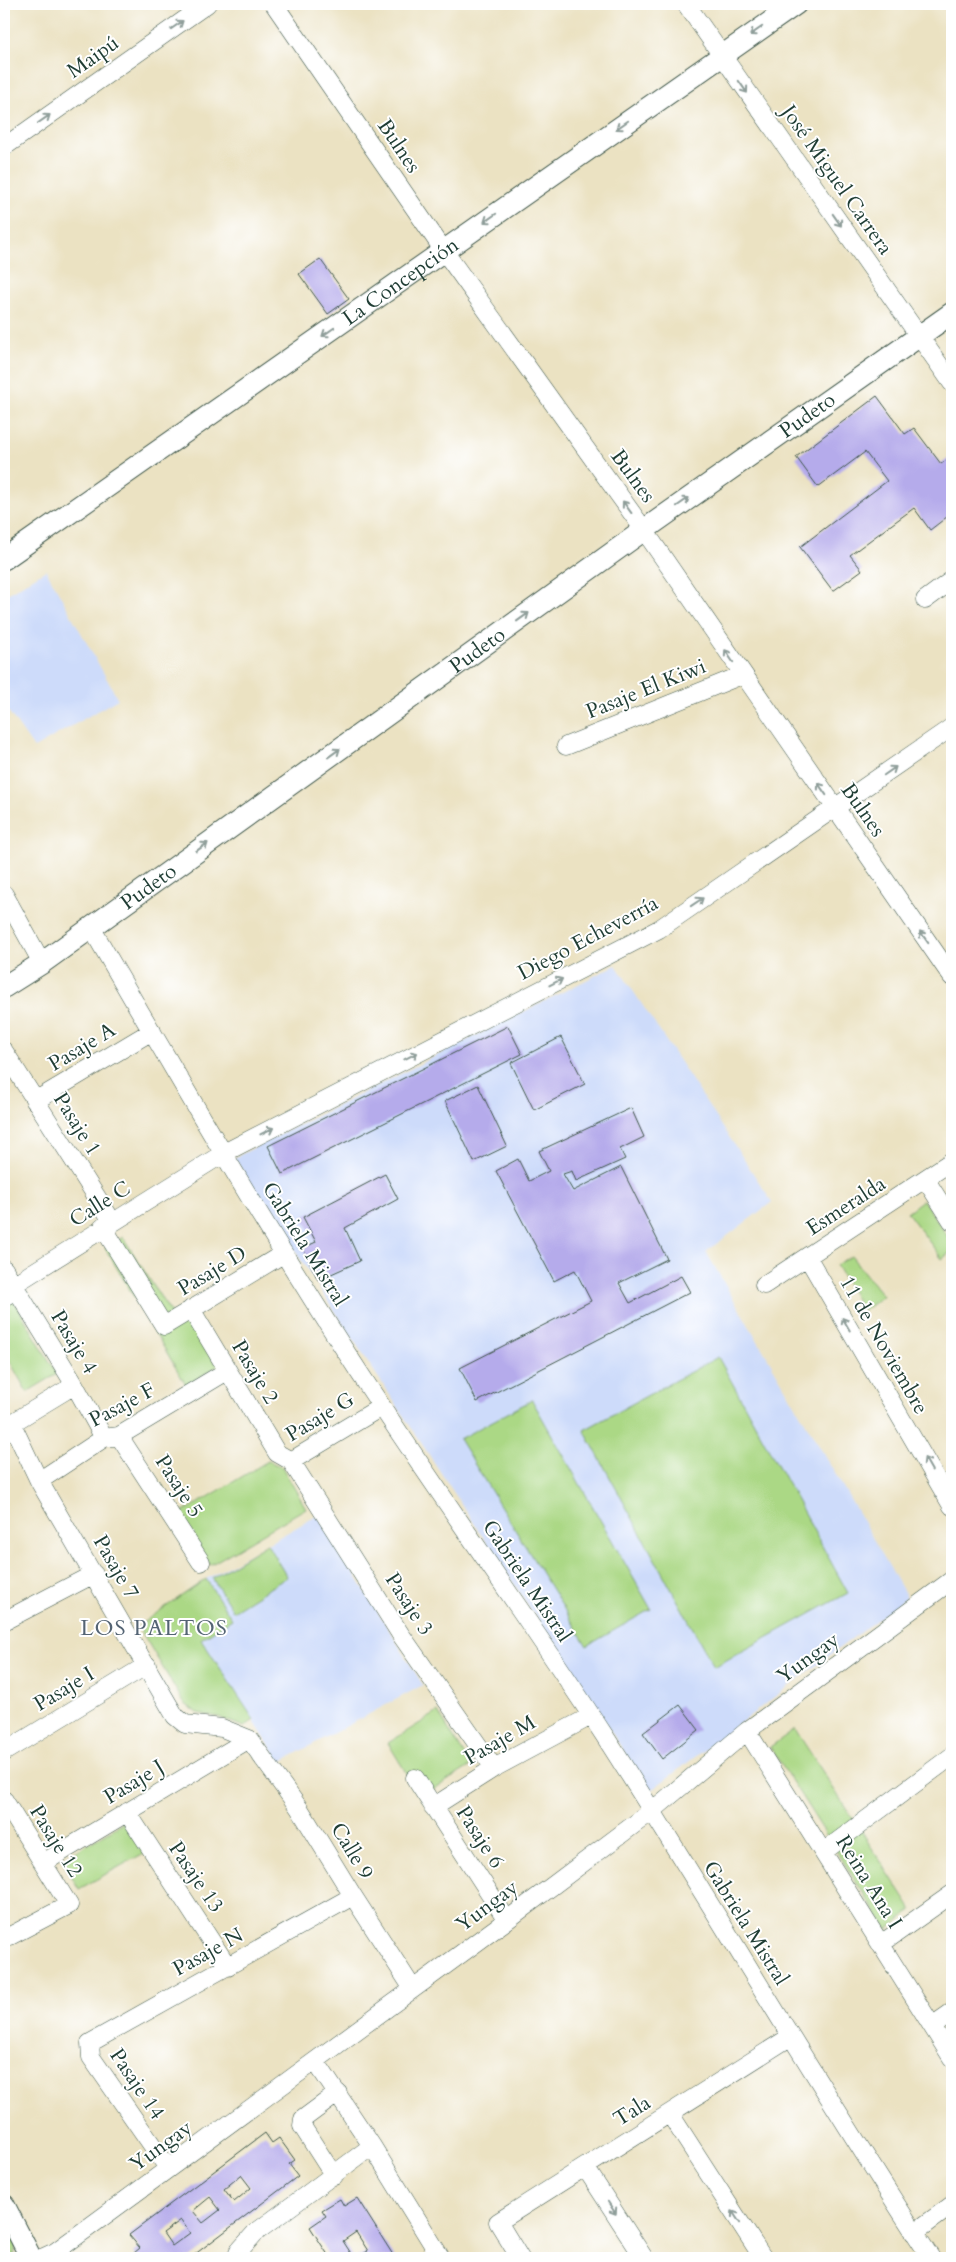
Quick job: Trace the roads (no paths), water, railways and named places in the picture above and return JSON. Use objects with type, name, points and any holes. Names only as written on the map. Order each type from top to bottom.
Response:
[{"type":"main road","name":"La Concepción","points":[[4,559],[796,4]]},
{"type":"main road","name":"Pudeto","points":[[4,987],[42,963],[644,530],[952,313]]},
{"type":"main road","points":[[4,2205],[31,2258]]},
{"type":"street","name":"Maipú","points":[[4,147],[208,4]]},
{"type":"street","name":"Bulnes","points":[[274,4],[444,251],[644,530],[742,675],[952,977]]},
{"type":"street","name":"José Miguel Carrera","points":[[686,4],[952,383]]},
{"type":"street","points":[[925,600],[952,580]]},
{"type":"street","name":"Pasaje El Kiwi","points":[[566,746],[742,675]]},
{"type":"street","name":"Diego Echeverría","points":[[224,1153],[659,929],[952,727]]},
{"type":"street","points":[[4,894],[42,963]]},
{"type":"street","name":"Gabriela Mistral","points":[[91,927],[283,1254],[381,1407],[591,1716],[652,1811],[790,2037],[931,2258]]},
{"type":"street","name":"Pasaje A","points":[[35,1101],[152,1032]]},
{"type":"street","name":"Pasaje 1","points":[[4,1051],[108,1224],[164,1326]]},
{"type":"street","name":"Calle C","points":[[8,1291],[108,1224],[224,1153]]},
{"type":"street","name":"Esmeralda","points":[[764,1285],[808,1258],[952,1161]]},
{"type":"street","points":[[926,1180],[952,1221]]},
{"type":"street","name":"Pasaje D","points":[[164,1326],[283,1254]]},
{"type":"street","name":"11 de Noviembre","points":[[808,1258],[952,1506]]},
{"type":"street","name":"Pasaje 4","points":[[4,1269],[8,1291],[111,1437]]},
{"type":"street","name":"Pasaje 2","points":[[191,1310],[286,1459]]},
{"type":"street","name":"Pasaje F","points":[[39,1481],[228,1370]]},
{"type":"street","points":[[8,1426],[68,1389],[73,1382]]},
{"type":"street","name":"Pasaje G","points":[[286,1459],[381,1407]]},
{"type":"street","name":"Pasaje 7","points":[[8,1426],[175,1716],[185,1724],[222,1728],[248,1739]]},
{"type":"street","name":"Pasaje 5","points":[[111,1437],[201,1562]]},
{"type":"street","name":"Pasaje 3","points":[[286,1459],[401,1634],[494,1768]]},
{"type":"street","points":[[4,1621],[94,1574]]},
{"type":"street","name":"Yungay","points":[[42,2258],[55,2252],[507,1920],[652,1811],[746,1731],[952,1580]]},
{"type":"street","name":"Pasaje I","points":[[4,1752],[147,1665]]},
{"type":"street","name":"Pasaje M","points":[[433,1807],[494,1768],[591,1716]]},
{"type":"street","name":"Reina Ana I","points":[[746,1731],[952,2058]]},
{"type":"street","name":"Pasaje J","points":[[44,1864],[248,1739]]},
{"type":"street","name":"Calle 9","points":[[248,1739],[299,1808],[413,1989]]},
{"type":"street","points":[[823,1852],[952,1756]]},
{"type":"street","name":"Pasaje 6","points":[[415,1778],[507,1920]]},
{"type":"street","name":"Pasaje 12","points":[[4,1800],[69,1905],[10,1936]]},
{"type":"street","name":"Pasaje 13","points":[[127,1812],[228,1967]]},
{"type":"street","points":[[881,1944],[952,1894]]},
{"type":"street","name":"Pasaje N","points":[[89,2048],[93,2040],[228,1967],[353,1896]]},
{"type":"street","points":[[932,2026],[952,2012]]},
{"type":"street","name":"Tala","points":[[520,2258],[498,2222],[790,2037]]},
{"type":"street","name":"Pasaje 14","points":[[89,2048],[91,2057],[168,2168]]},
{"type":"street","points":[[316,2062],[372,2146],[441,2258]]},
{"type":"street","points":[[334,2176],[302,2126],[303,2119],[338,2093]]},
{"type":"street","points":[[670,2114],[763,2258]]},
{"type":"street","points":[[236,2258],[239,2251],[255,2233],[372,2146]]},
{"type":"street","points":[[585,2167],[644,2258]]},
{"type":"street","points":[[914,2233],[952,2206]]},
{"type":"district","name":"LOS PALTOS","points":[[154,1628]]}]
